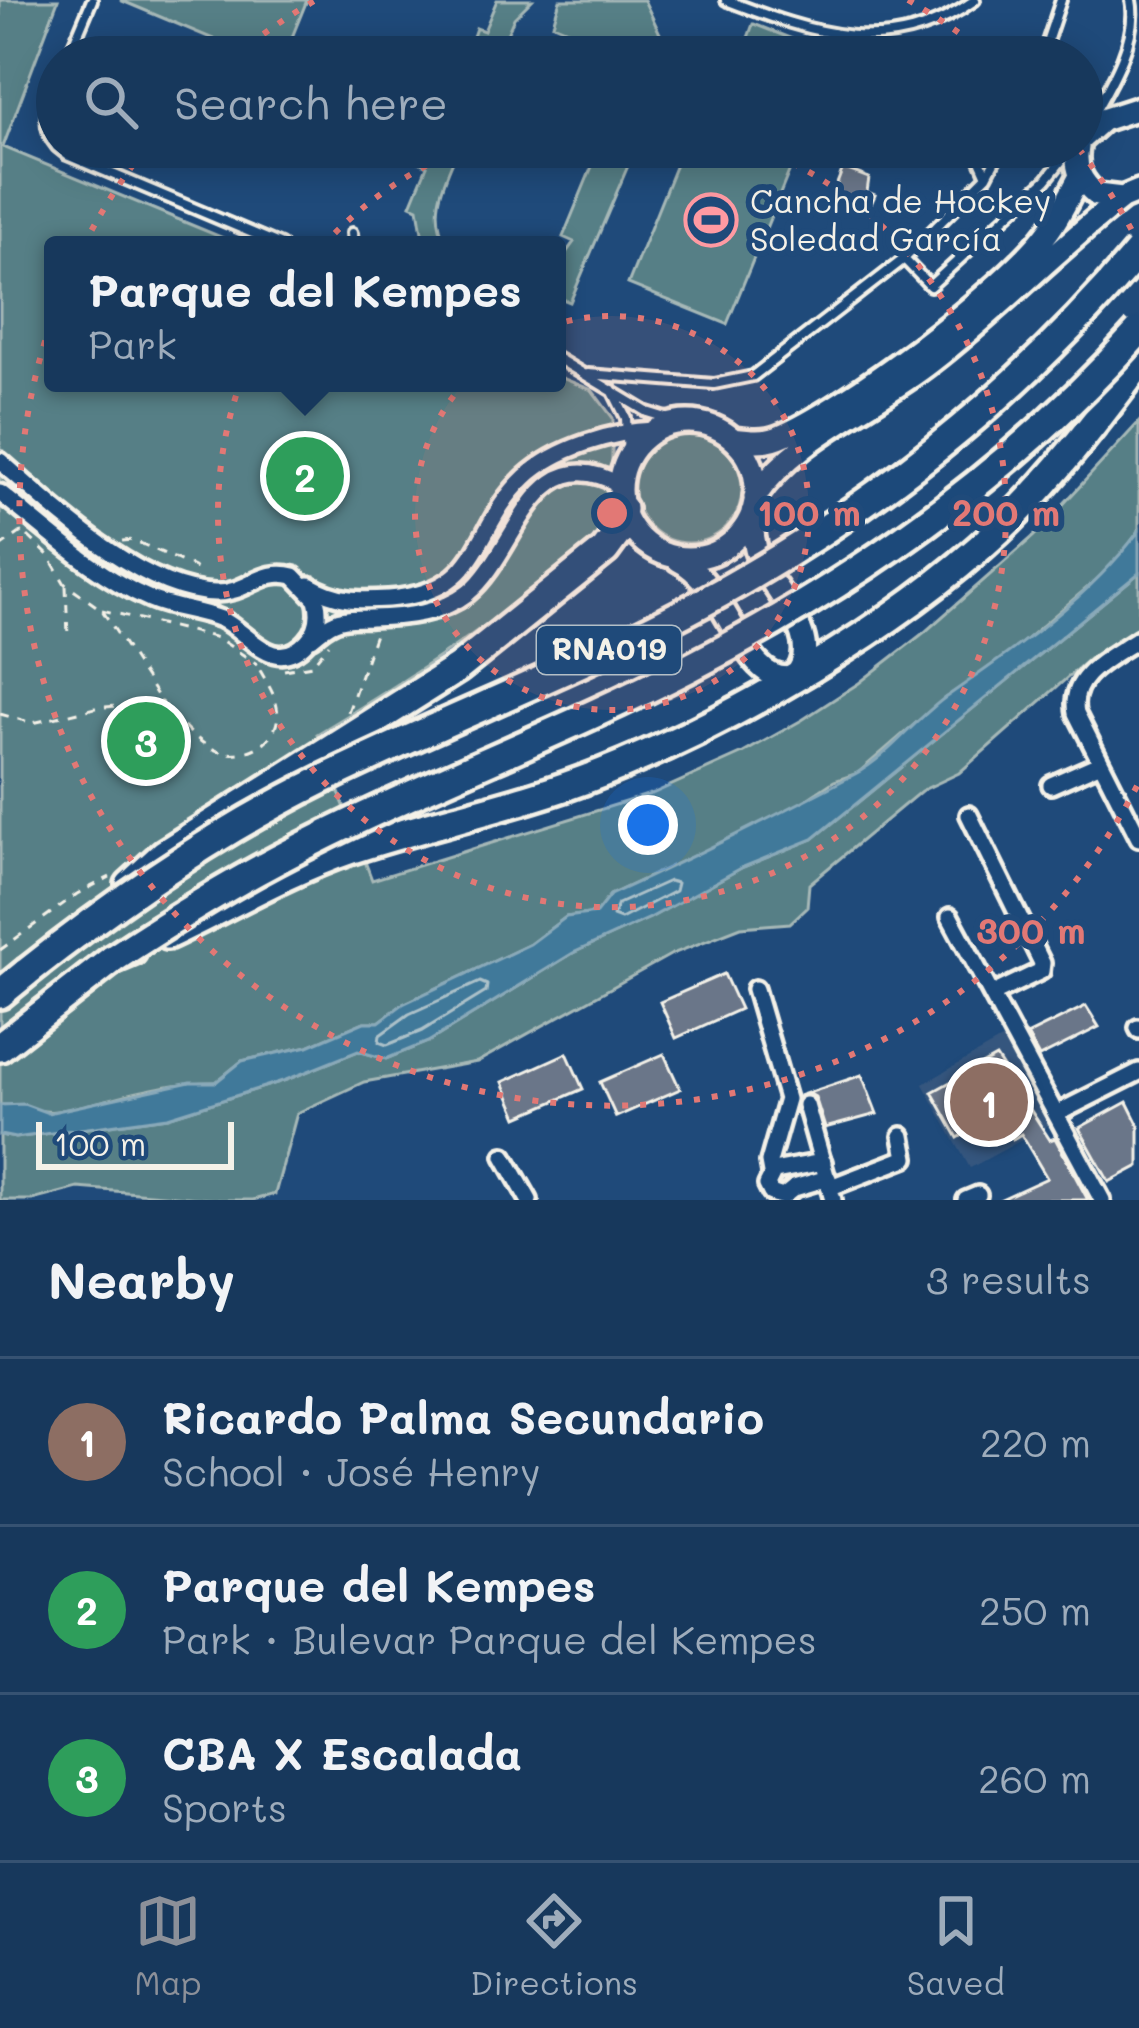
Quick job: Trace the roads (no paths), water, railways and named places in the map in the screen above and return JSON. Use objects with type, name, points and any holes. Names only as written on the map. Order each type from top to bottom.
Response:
[{"type":"highway","points":[[1114,280],[1139,238]]},
{"type":"highway","name":"RNA019","points":[[0,992],[93,921],[196,852],[322,780],[650,630],[808,540],[877,494],[984,409],[1044,354],[1139,251]]},
{"type":"highway","name":"RNA019","points":[[0,1047],[113,959],[279,859],[648,688],[810,601],[906,537],[1000,465],[1139,331]]},
{"type":"highway","points":[[113,959],[309,865],[560,789],[636,758],[794,677],[958,566],[1018,511],[1072,451],[1139,364]]},
{"type":"highway","points":[[93,921],[164,854],[427,689],[533,611],[605,550],[619,531],[621,497]]},
{"type":"highway","points":[[0,1064],[55,1002]]},
{"type":"street","points":[[1079,168],[1097,195],[1131,195]]},
{"type":"street","points":[[0,461],[114,555],[185,586],[212,593],[240,592],[274,573],[351,602],[398,598],[442,587],[459,574],[526,476],[548,461],[628,431],[654,430],[676,422],[705,424],[734,439],[767,440],[791,431],[915,349],[990,290],[1048,233],[1080,176]]},
{"type":"street","points":[[672,557],[699,558],[719,551],[743,530],[754,503],[784,460],[926,366],[998,309],[1066,243],[1131,195]]},
{"type":"street","points":[[621,497],[628,458],[654,430]]},
{"type":"street","points":[[0,493],[110,579],[152,600],[224,621],[260,650],[281,654],[302,647],[335,621],[408,616],[461,597],[486,573],[535,497],[567,475],[602,475],[621,497],[640,539],[705,578],[758,667],[779,679],[794,677],[807,657],[805,640],[760,560],[752,537],[754,473],[734,439]]},
{"type":"street","points":[[304,581],[319,609],[310,639]]},
{"type":"street","points":[[243,635],[237,611],[246,587]]},
{"type":"street","points":[[1139,638],[1081,679],[1073,697],[1076,713],[1139,838]]},
{"type":"street","points":[[1051,784],[1101,763]]},
{"type":"street","points":[[969,815],[1042,963],[1042,971],[993,994]]},
{"type":"street","points":[[950,917],[1102,1200]]},
{"type":"street","points":[[755,989],[787,1099],[770,1156],[767,1186],[779,1197],[906,1157],[902,1136]]},
{"type":"street","points":[[1056,1114],[1139,1072]]},
{"type":"street","points":[[806,1105],[829,1182]]},
{"type":"street","points":[[504,1156],[529,1200]]},
{"type":"street","points":[[771,1173],[829,1182]]},
{"type":"lane","points":[[77,36],[92,0]]},
{"type":"lane","points":[[726,0],[824,34],[846,36]]},
{"type":"lane","points":[[866,36],[913,31],[975,0]]},
{"type":"lane","points":[[1049,36],[1061,0]]},
{"type":"lane","points":[[1103,93],[1126,46],[1134,18],[1131,0]]},
{"type":"lane","points":[[98,168],[260,236]]},
{"type":"lane","points":[[983,168],[986,176]]},
{"type":"lane","points":[[589,374],[714,384],[753,376],[904,260],[990,168]]},
{"type":"lane","points":[[904,260],[930,286],[1055,168]]},
{"type":"lane","points":[[566,362],[647,412],[676,422]]},
{"type":"lane","points":[[612,388],[628,431],[628,458]]},
{"type":"water","points":[[1139,531],[1139,573],[813,839],[743,867],[573,953],[428,1042],[386,1059],[358,1051],[286,1080],[168,1117],[15,1138],[0,1135],[0,1105],[24,1104],[48,1113],[190,1082],[216,1082],[242,1061],[308,1046],[364,1022],[379,1022],[403,1004],[530,944],[566,917],[596,913],[610,895],[867,766],[935,706],[1074,601]]},
{"type":"place","name":"Cancha de Hockey Soledad García","points":[[711,220]]},
{"type":"place","name":"Parque del Kempes","points":[[305,476]]},
{"type":"place","name":"CBA X Escalada","points":[[146,741]]},
{"type":"place","name":"Ricardo Palma Secundario","points":[[989,1102]]}]
